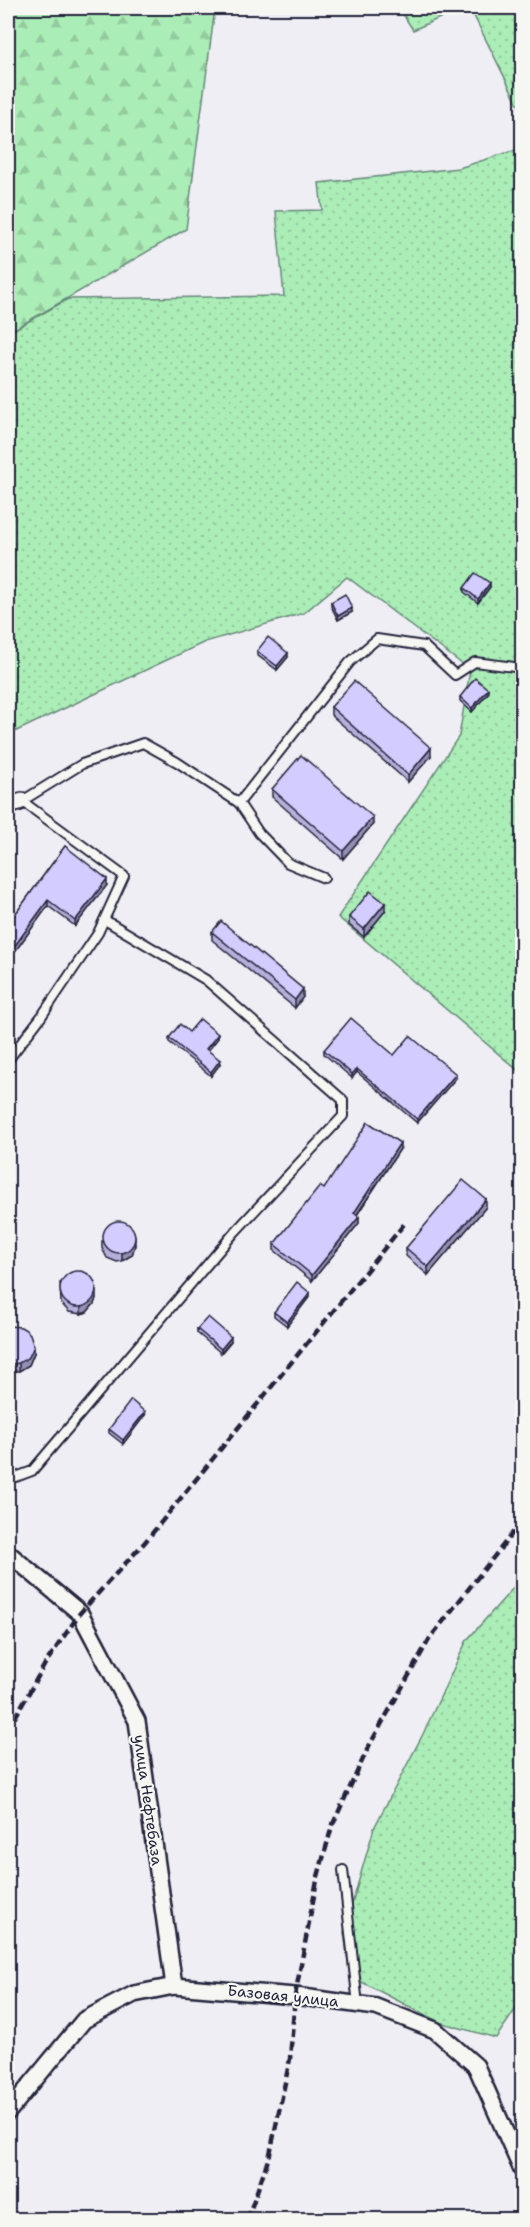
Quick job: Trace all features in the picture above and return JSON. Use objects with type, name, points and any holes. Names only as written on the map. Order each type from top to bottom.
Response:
[{"type":"street","points":[[8,806],[22,801]]},
{"type":"street","name":"улица Нефтебаза","points":[[8,1553],[81,1613],[138,1721],[174,1986]]},
{"type":"street","name":"Базовая улица","points":[[8,2112],[84,2020],[134,1994],[174,1986],[295,1996],[376,2007],[435,2030],[476,2066],[522,2170]]},
{"type":"lane","points":[[238,803],[350,662],[377,639],[424,646],[455,675],[475,662],[522,668]]},
{"type":"lane","points":[[8,1060],[41,1017],[105,920],[124,876],[22,801],[82,764],[143,743],[177,762],[238,803],[259,833],[288,863],[324,878]]},
{"type":"lane","points":[[8,1475],[16,1477],[32,1471],[234,1233],[343,1116],[343,1100],[206,980],[105,920]]},
{"type":"lane","points":[[343,1870],[358,2005]]},
{"type":"green space","points":[[8,8],[215,8],[186,229],[8,333]]},
{"type":"green space","points":[[399,8],[462,8],[413,30]]},
{"type":"green space","points":[[470,8],[522,8],[522,112]]},
{"type":"green space","points":[[522,148],[522,1074],[338,917],[459,736],[470,670],[347,577],[304,613],[205,642],[8,735],[8,333],[68,299],[284,296],[276,211],[322,210],[319,183],[459,168]]},
{"type":"green space","points":[[522,1578],[522,2000],[496,2038],[439,2022],[350,1976],[344,1932],[374,1828],[423,1734],[467,1640]]},
{"type":"building","points":[[475,573],[490,583],[478,599],[464,588]]},
{"type":"building","points":[[345,594],[352,608],[338,616],[331,602]]},
{"type":"building","points":[[268,637],[288,653],[277,666],[257,651]]},
{"type":"building","points":[[475,678],[488,689],[472,708],[460,697]]},
{"type":"building","points":[[354,681],[431,748],[408,775],[331,707]]},
{"type":"building","points":[[301,755],[373,817],[343,851],[272,789]]},
{"type":"building","points":[[65,846],[107,879],[75,921],[48,900],[8,955],[8,924]]},
{"type":"building","points":[[370,891],[385,903],[364,929],[349,917]]},
{"type":"building","points":[[221,921],[303,989],[295,1000],[212,932]]},
{"type":"building","points":[[351,1018],[394,1055],[410,1036],[456,1074],[417,1119],[357,1069],[352,1074],[324,1050]]},
{"type":"building","points":[[200,1019],[218,1034],[206,1049],[220,1060],[211,1072],[169,1038],[180,1024],[189,1032]]},
{"type":"building","points":[[368,1122],[400,1143],[354,1213],[359,1217],[312,1275],[274,1244],[320,1186],[324,1189]]},
{"type":"building","points":[[463,1180],[486,1199],[428,1267],[406,1248]]},
{"type":"building","points":[[119,1221],[131,1225],[135,1237],[131,1249],[119,1253],[107,1249],[103,1237],[107,1225]]},
{"type":"building","points":[[78,1271],[90,1277],[96,1289],[90,1301],[78,1307],[66,1301],[60,1289],[66,1277]]},
{"type":"building","points":[[297,1282],[310,1293],[287,1322],[274,1312]]},
{"type":"building","points":[[208,1317],[231,1337],[221,1349],[197,1329]]},
{"type":"building","points":[[9,1326],[26,1330],[34,1346],[29,1357],[19,1363],[13,1364],[8,1361]]},
{"type":"building","points":[[131,1400],[145,1412],[123,1440],[109,1429]]},
{"type":"railway","points":[[8,1730],[45,1664],[80,1613],[145,1542],[405,1223]]},
{"type":"railway","points":[[247,2220],[270,2154],[290,2059],[295,1996],[317,1880],[332,1826],[369,1746],[430,1638],[522,1521]]}]
